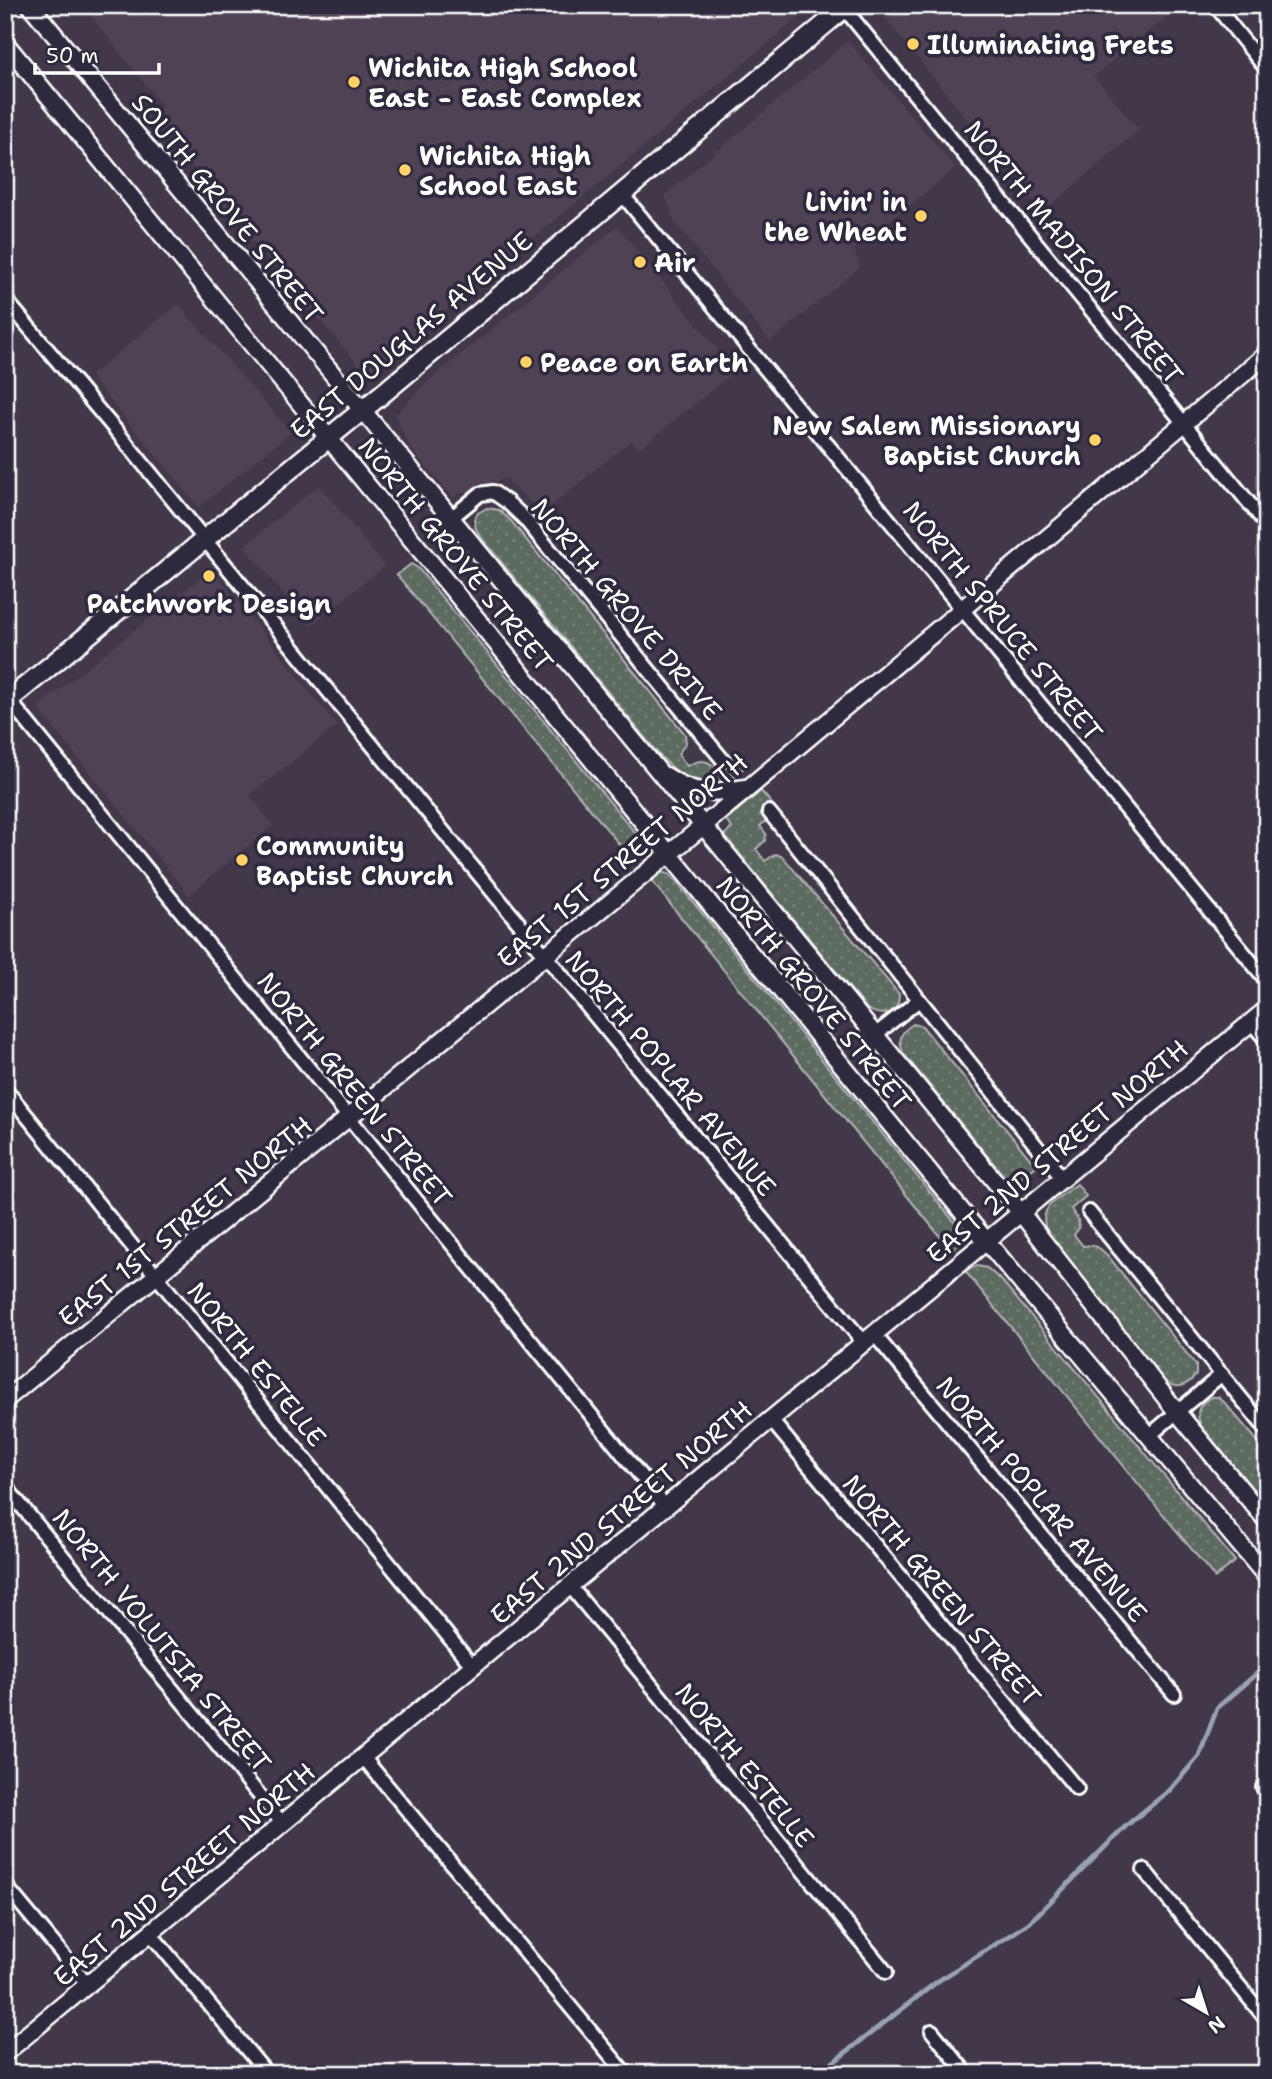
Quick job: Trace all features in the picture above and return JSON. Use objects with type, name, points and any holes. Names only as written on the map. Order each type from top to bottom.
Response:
[{"type":"main road","name":"EAST DOUGLAS AVENUE","points":[[7,699],[361,410],[846,7]]},
{"type":"street","name":"SOUTH GROVE STREET","points":[[30,5],[361,410]]},
{"type":"street","points":[[1214,5],[1267,70]]},
{"type":"street","name":"NORTH MADISON STREET","points":[[846,7],[1267,525]]},
{"type":"street","points":[[5,43],[328,437]]},
{"type":"street","name":"NORTH SPRUCE STREET","points":[[622,194],[1267,981]]},
{"type":"street","name":"NORTH POPLAR AVENUE","points":[[5,299],[545,955],[1174,1694]]},
{"type":"street","name":"EAST 1ST STREET NORTH","points":[[5,1400],[703,826],[1267,354]]},
{"type":"street","name":"NORTH GROVE STREET","points":[[361,410],[1021,1213],[1177,1412],[1267,1521]]},
{"type":"street","name":"NORTH GROVE STREET","points":[[328,437],[668,854],[1267,1577]]},
{"type":"street","name":"NORTH GROVE DRIVE","points":[[450,519],[480,495],[492,492],[507,502],[523,517],[723,760]]},
{"type":"street","name":"NORTH GREEN STREET","points":[[7,699],[666,1507]]},
{"type":"street","points":[[656,769],[691,790],[717,793],[747,788]]},
{"type":"street","points":[[769,812],[1062,1178]]},
{"type":"street","points":[[875,1035],[919,1000]]},
{"type":"street","name":"EAST 2ND STREET NORTH","points":[[5,2053],[1267,1009]]},
{"type":"street","points":[[1251,1022],[1267,1041]]},
{"type":"street","name":"NORTH ESTELLE","points":[[5,1089],[473,1667]]},
{"type":"street","points":[[1089,1212],[1267,1430]]},
{"type":"street","points":[[1149,1436],[1222,1374]]},
{"type":"street","name":"NORTH GREEN STREET","points":[[771,1420],[1077,1789]]},
{"type":"street","name":"NORTH VOLUTSIA STREET","points":[[5,1486],[283,1824]]},
{"type":"street","name":"NORTH ESTELLE","points":[[570,1586],[886,1972]]},
{"type":"street","points":[[363,1757],[626,2074]]},
{"type":"street","points":[[1144,1870],[1267,2020]]},
{"type":"street","points":[[5,1885],[88,1985]]},
{"type":"street","points":[[150,1933],[267,2074]]},
{"type":"street","points":[[932,2031],[967,2074]]},
{"type":"shaded area","name":"Wichita High School East","points":[[82,5],[814,5],[368,376],[150,115],[162,105]]},
{"type":"shaded area","points":[[887,5],[1181,5],[1094,76],[1139,130],[1042,213],[880,11]]},
{"type":"shaded area","points":[[848,41],[956,168],[854,250],[860,267],[770,342],[674,221],[665,195]]},
{"type":"shaded area","points":[[617,226],[735,371],[639,449],[631,440],[542,514],[506,478],[452,496],[410,448],[395,416],[424,385]]},
{"type":"shaded area","points":[[178,304],[291,432],[199,507],[90,376]]},
{"type":"shaded area","points":[[319,485],[385,566],[310,626],[244,546]]},
{"type":"shaded area","points":[[212,569],[337,726],[250,795],[273,825],[189,895],[37,707]]},
{"type":"green space","points":[[487,508],[499,510],[511,521],[685,734],[686,743],[678,754],[687,766],[702,761],[716,768],[735,752],[746,766],[725,784],[704,783],[682,775],[660,756],[481,537],[474,519]]},
{"type":"green space","points":[[411,564],[418,568],[637,835],[641,853],[633,861],[397,575]]},
{"type":"green space","points":[[761,791],[778,811],[760,826],[766,834],[765,841],[756,849],[765,861],[776,854],[783,857],[899,994],[896,1006],[889,1013],[867,1009],[724,835],[732,828],[726,820]]},
{"type":"green space","points":[[659,872],[669,874],[675,880],[961,1230],[954,1236],[959,1244],[951,1250],[649,878]]},
{"type":"green space","points":[[913,1024],[922,1026],[1036,1166],[1012,1186],[903,1053],[901,1036]]},
{"type":"green space","points":[[1077,1184],[1086,1196],[1071,1209],[1078,1220],[1079,1228],[1074,1235],[1083,1246],[1097,1247],[1108,1256],[1196,1365],[1196,1375],[1188,1383],[1176,1386],[1162,1380],[1047,1232],[1044,1223],[1047,1210]]},
{"type":"green space","points":[[977,1266],[987,1268],[1002,1281],[1235,1561],[1215,1578],[965,1271]]},
{"type":"green space","points":[[1212,1397],[1218,1397],[1225,1403],[1267,1452],[1267,1508],[1204,1432],[1198,1412],[1202,1404]]},
{"type":"waterway","points":[[818,2074],[938,1981],[1029,1923],[1127,1825],[1170,1790],[1199,1756],[1217,1708],[1267,1665]]},
{"type":"place","name":"Illuminating Frets","points":[[913,44]]},
{"type":"place","name":"Wichita High School East - East Complex","points":[[354,82]]},
{"type":"place","name":"Wichita High School East","points":[[405,170]]},
{"type":"place","name":"Livin' in the Wheat","points":[[921,216]]},
{"type":"place","name":"Air","points":[[640,262]]},
{"type":"place","name":"Peace on Earth","points":[[526,362]]},
{"type":"place","name":"New Salem Missionary Baptist Church","points":[[1095,440]]},
{"type":"place","name":"Patchwork Design","points":[[209,576]]},
{"type":"place","name":"Community Baptist Church","points":[[242,860]]}]
